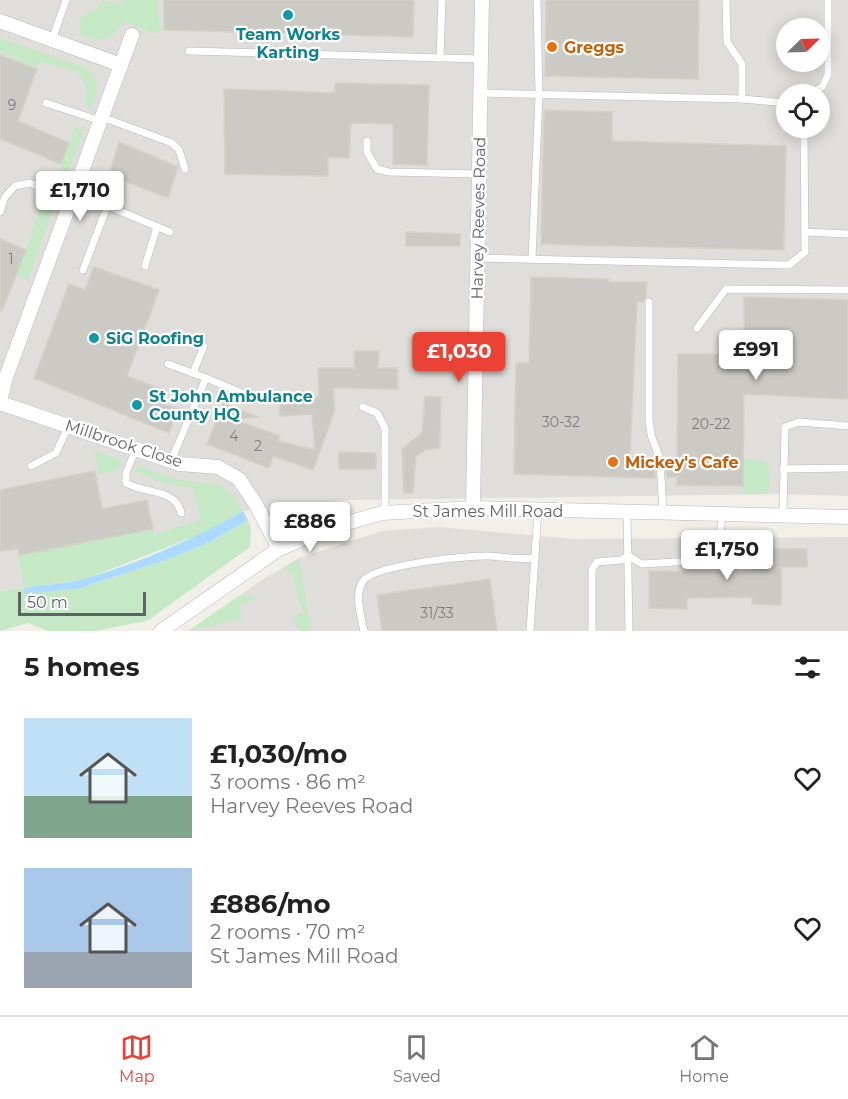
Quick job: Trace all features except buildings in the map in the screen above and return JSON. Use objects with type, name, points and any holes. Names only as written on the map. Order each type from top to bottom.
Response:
[{"type":"street","name":"Harvey Reeves Road","points":[[473,508],[482,0]]},
{"type":"street","points":[[0,21],[121,65]]},
{"type":"street","name":"Millbrook Close","points":[[132,35],[6,377],[0,402],[171,461],[218,467],[239,479],[255,503],[279,549]]},
{"type":"street","name":"St James Mill Road","points":[[161,631],[279,549],[326,529],[385,513],[473,508],[848,517]]},
{"type":"lane","points":[[52,40],[66,0]]},
{"type":"lane","points":[[440,58],[442,0]]},
{"type":"lane","points":[[532,260],[539,95],[537,0]]},
{"type":"lane","points":[[726,0],[727,42],[741,64],[742,99]]},
{"type":"lane","points":[[824,84],[828,75],[828,0]]},
{"type":"lane","points":[[189,51],[481,59]]},
{"type":"lane","points":[[480,93],[742,99],[776,102]]},
{"type":"lane","points":[[46,103],[172,143],[179,150],[185,169]]},
{"type":"lane","points":[[477,258],[789,265],[805,252],[804,138]]},
{"type":"lane","points":[[367,141],[367,152],[377,169],[389,172],[479,174]]},
{"type":"lane","points":[[0,212],[5,197],[15,186],[30,183],[107,207],[170,232]]},
{"type":"lane","points":[[83,270],[107,207]]},
{"type":"lane","points":[[145,266],[158,227]]},
{"type":"lane","points":[[805,232],[848,234]]},
{"type":"lane","points":[[697,328],[726,289],[848,290]]},
{"type":"lane","points":[[649,302],[649,420],[651,435],[660,459],[663,513]]},
{"type":"lane","points":[[193,373],[204,346]]},
{"type":"lane","points":[[168,364],[259,400]]},
{"type":"lane","points":[[171,461],[206,378]]},
{"type":"lane","points":[[363,407],[377,413],[385,428],[385,513]]},
{"type":"lane","points":[[783,516],[785,427],[799,422],[848,426]]},
{"type":"lane","points":[[30,466],[56,453],[69,425]]},
{"type":"lane","points":[[136,449],[126,473],[126,483],[172,497],[179,505],[181,513]]},
{"type":"lane","points":[[783,469],[848,468]]},
{"type":"lane","points":[[530,631],[538,510]]},
{"type":"lane","points":[[627,512],[629,631]]},
{"type":"lane","points":[[629,556],[642,564],[710,560],[718,549],[722,514]]},
{"type":"lane","points":[[364,631],[358,600],[363,581],[374,573],[446,560],[489,556],[512,560],[536,558]]},
{"type":"lane","points":[[592,631],[592,569],[597,562],[621,560],[629,556]]},
{"type":"shaded area","points":[[0,0],[848,0],[848,496],[775,494],[344,500],[243,511],[209,531],[24,588],[0,591]]},
{"type":"shaded area","points":[[439,527],[573,539],[848,537],[848,631],[188,631],[265,578],[302,557],[382,531]]},
{"type":"green space","points":[[124,0],[157,0],[161,33],[151,32],[124,21],[110,37],[105,39],[95,39],[80,34],[80,19],[89,11],[97,10],[101,1],[124,3]]},
{"type":"green space","points":[[0,38],[87,68],[95,77],[97,87],[91,108],[85,106],[87,94],[82,77],[68,69],[39,61],[37,69],[0,52]]},
{"type":"green space","points":[[75,127],[84,130],[62,188],[55,184]]},
{"type":"green space","points":[[34,198],[51,203],[54,207],[28,279],[17,275],[41,206],[32,202]]},
{"type":"green space","points":[[94,450],[122,461],[121,465],[113,471],[99,474]]},
{"type":"green space","points":[[743,459],[766,463],[770,472],[768,494],[744,494]]},
{"type":"green space","points":[[136,465],[172,478],[222,486],[235,498],[243,511],[209,531],[85,579],[24,588],[19,555],[153,529],[155,534],[201,520],[193,487],[151,478],[137,472]]},
{"type":"green space","points":[[248,520],[251,528],[250,547],[147,621],[94,631],[48,631],[28,623],[0,631],[0,591],[87,586],[169,559],[208,543]]},
{"type":"green space","points":[[299,558],[311,631],[299,631],[292,617],[304,612],[298,599],[293,574],[283,568]]},
{"type":"green space","points":[[251,595],[257,599],[239,604],[243,618],[188,631],[239,596]]},
{"type":"water","points":[[243,511],[248,520],[208,543],[169,559],[80,588],[25,594],[24,588],[80,580],[147,557],[206,531]]},
{"type":"place","name":"Team Works Karting","points":[[288,15]]},
{"type":"place","name":"Greggs","points":[[552,47]]},
{"type":"place","name":"SiG Roofing","points":[[94,338]]},
{"type":"place","name":"St John Ambulance County HQ","points":[[137,405]]},
{"type":"place","name":"Mickey's Cafe","points":[[613,462]]}]
